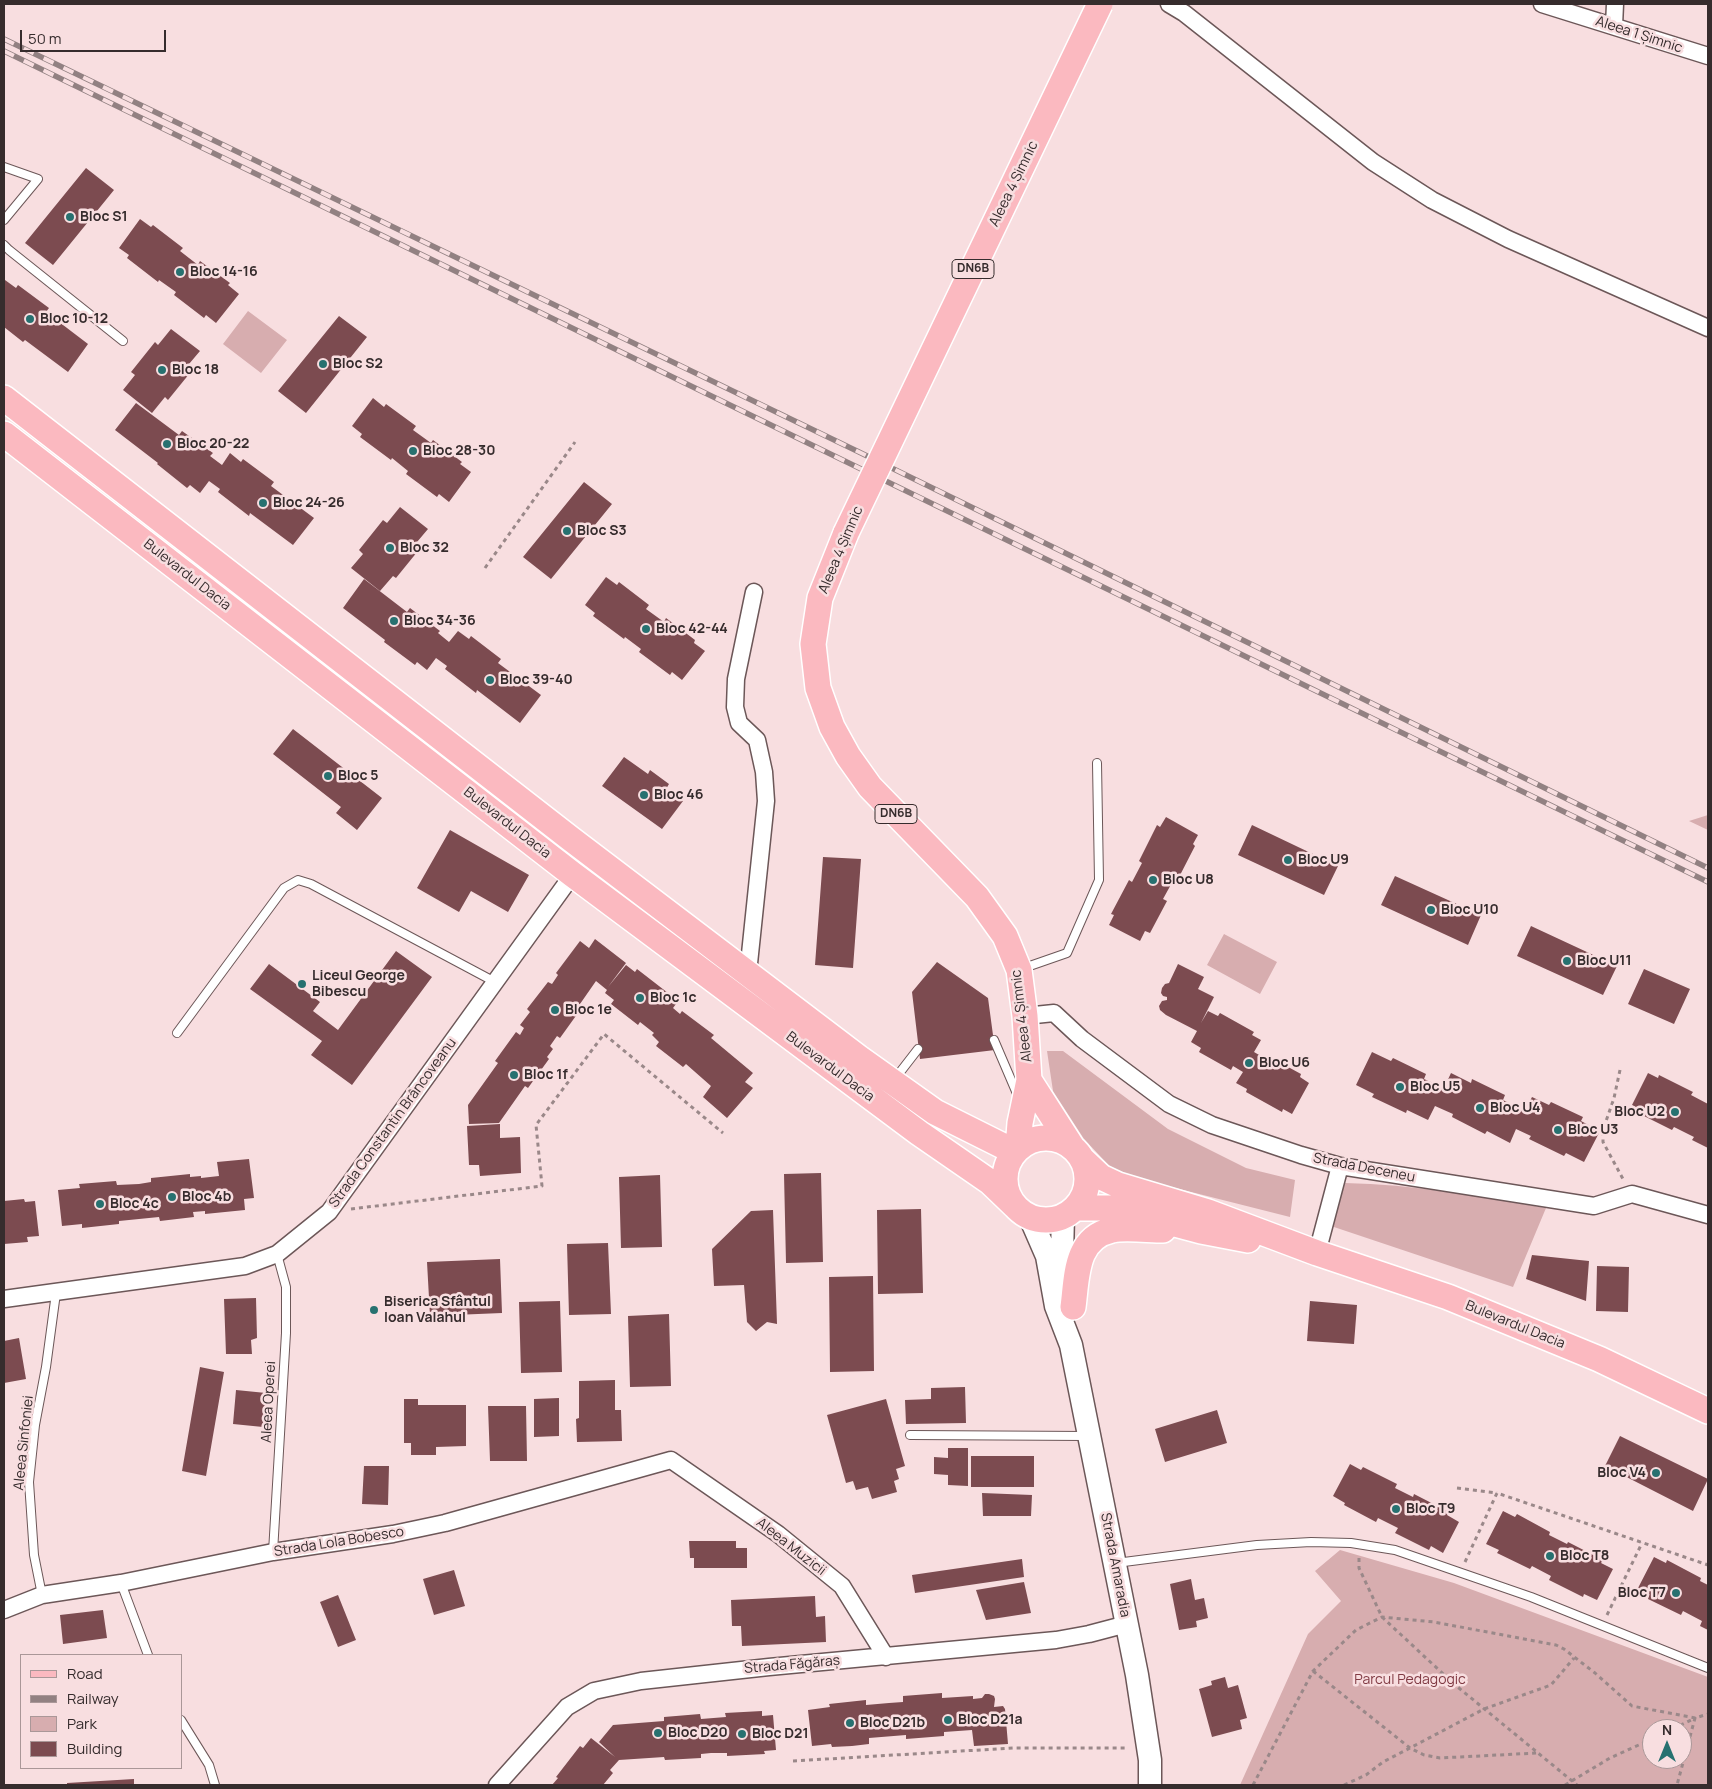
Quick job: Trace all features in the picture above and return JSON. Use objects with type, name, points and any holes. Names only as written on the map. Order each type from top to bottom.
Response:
[{"type":"main road","name":"Aleea 4 Șimnic","points":[[1016,1150],[1029,1080],[1025,1016],[1019,970],[1005,936],[977,897],[870,787],[848,756],[832,727],[818,688],[813,644],[820,598],[846,533],[1100,4]]},
{"type":"main road","name":"Bulevardul Dacia","points":[[4,398],[589,852],[935,1112],[1016,1150],[1028,1142],[1045,1138],[1062,1141],[1078,1153],[1101,1177],[1118,1185],[1208,1212],[1317,1253],[1448,1298],[1599,1359],[1708,1411]]},
{"type":"main road","name":"Bulevardul Dacia","points":[[4,434],[572,874],[911,1127],[990,1182],[1023,1211],[1042,1219],[1053,1219],[1069,1212],[1115,1208],[1200,1231],[1317,1253]]},
{"type":"main road","name":"Aleea 4 Șimnic","points":[[1029,1080],[1078,1153]]},
{"type":"main road","points":[[1016,1150],[1005,1173],[1005,1184],[1009,1196],[1023,1211]]},
{"type":"main road","points":[[1069,1212],[1082,1198],[1087,1186],[1087,1173],[1078,1153]]},
{"type":"main road","name":"Strada Amaradia","points":[[1023,1211],[1047,1256],[1056,1306],[1071,1345],[1137,1675],[1148,1748],[1150,1785]]},
{"type":"main road","name":"Strada Amaradia","points":[[1069,1212],[1062,1255],[1072,1307],[1071,1345]]},
{"type":"main road","points":[[1072,1307],[1081,1254],[1092,1239],[1112,1230],[1200,1231]]},
{"type":"street","points":[[1169,4],[1184,13],[1374,162],[1432,200],[1508,239],[1708,328]]},
{"type":"street","name":"Aleea 1 Șimnic","points":[[1542,4],[1708,56]]},
{"type":"street","points":[[1614,26],[1615,4]]},
{"type":"street","points":[[748,973],[766,801],[764,772],[757,740],[739,723],[735,707],[736,679],[754,592]]},
{"type":"street","name":"Strada Constantin Brâncoveanu","points":[[4,1299],[245,1266],[277,1254],[328,1212],[589,852]]},
{"type":"street","name":"Strada Deceneu","points":[[1025,1016],[1054,1013],[1082,1039],[1169,1104],[1212,1125],[1292,1152],[1340,1166],[1594,1206],[1632,1194]]},
{"type":"street","points":[[1317,1253],[1340,1166]]},
{"type":"street","points":[[1632,1194],[1708,1215]]},
{"type":"street","name":"Strada Lola Bobesco","points":[[4,1610],[42,1595],[121,1583],[273,1552],[393,1534],[445,1523],[671,1460]]},
{"type":"street","name":"Aleea Muzicii","points":[[671,1460],[778,1534],[842,1586],[886,1657]]},
{"type":"street","name":"Strada Făgăraș","points":[[497,1785],[567,1707],[594,1690],[661,1679],[769,1667],[1056,1640],[1127,1624]]},
{"type":"lane","points":[[4,167],[38,179],[4,220]]},
{"type":"lane","points":[[4,245],[123,341]]},
{"type":"lane","points":[[1019,970],[1067,953],[1099,880],[1097,763]]},
{"type":"lane","points":[[177,1033],[284,888],[298,880],[311,884],[495,982]]},
{"type":"lane","points":[[994,1040],[1023,1108]]},
{"type":"lane","points":[[893,1082],[918,1049]]},
{"type":"lane","name":"Aleea Operei","points":[[273,1552],[286,1333],[286,1287],[277,1254]]},
{"type":"lane","name":"Aleea Sinfoniei","points":[[42,1595],[34,1555],[30,1482],[36,1425],[56,1293]]},
{"type":"lane","points":[[910,1435],[1089,1436]]},
{"type":"lane","points":[[1114,1564],[1257,1545],[1311,1542],[1351,1543],[1395,1550],[1460,1571],[1602,1624],[1708,1668]]},
{"type":"lane","points":[[121,1583],[148,1654]]},
{"type":"lane","points":[[182,1722],[209,1765],[215,1785]]},
{"type":"path","points":[[485,568],[575,442]]},
{"type":"path","points":[[328,1212],[542,1186],[536,1125],[604,1034],[723,1133]]},
{"type":"path","points":[[1620,1070],[1604,1130],[1604,1142],[1609,1155],[1632,1194]]},
{"type":"path","points":[[1457,1488],[1497,1493],[1708,1566]]},
{"type":"path","points":[[1460,1571],[1497,1493]]},
{"type":"path","points":[[1602,1624],[1642,1543]]},
{"type":"path","points":[[1359,1568],[1382,1617],[1454,1684],[1577,1785]]},
{"type":"path","points":[[1253,1785],[1314,1671],[1356,1630],[1382,1617],[1434,1622],[1556,1645],[1595,1673],[1632,1706],[1695,1718]]},
{"type":"path","points":[[1344,1785],[1366,1775],[1383,1762],[1484,1709],[1551,1685],[1574,1658]]},
{"type":"path","points":[[1314,1671],[1410,1748],[1424,1755],[1440,1758],[1538,1753]]},
{"type":"path","points":[[1692,1719],[1708,1714]]},
{"type":"path","points":[[1678,1785],[1695,1718]]},
{"type":"path","points":[[1565,1785],[1610,1758],[1642,1744]]},
{"type":"path","points":[[793,1761],[1013,1748],[1148,1748]]},
{"type":"green space","points":[[248,311],[287,340],[261,373],[223,344]]},
{"type":"green space","points":[[1708,815],[1708,830],[1689,821]]},
{"type":"green space","points":[[1224,934],[1277,962],[1260,994],[1207,965]]},
{"type":"green space","points":[[1047,1051],[1063,1051],[1168,1129],[1246,1168],[1295,1180],[1290,1217],[1116,1173],[1084,1139],[1053,1091]]},
{"type":"green space","points":[[1345,1183],[1421,1188],[1546,1208],[1513,1287],[1331,1226],[1336,1201]]},
{"type":"green space","name":"Parcul Pedagogic","points":[[1340,1550],[1454,1583],[1708,1677],[1708,1785],[1240,1785],[1308,1634],[1341,1601],[1315,1571]]},
{"type":"building","name":"Bloc S1","points":[[86,168],[114,190],[53,265],[25,243]]},
{"type":"building","name":"Bloc 14-16","points":[[140,219],[151,227],[153,225],[183,248],[180,251],[198,265],[200,261],[230,283],[228,285],[239,294],[216,323],[206,315],[204,318],[174,295],[176,292],[159,280],[158,282],[127,258],[129,255],[119,248]]},
{"type":"building","name":"Bloc 10-12","points":[[5,280],[16,288],[18,285],[49,308],[46,312],[88,344],[68,372],[4,327]]},
{"type":"building","name":"Bloc S2","points":[[339,316],[367,337],[306,413],[278,391]]},
{"type":"building","name":"Bloc 18","points":[[171,329],[200,351],[189,364],[194,368],[168,400],[165,397],[152,413],[123,390],[135,375],[131,372],[155,342],[158,345]]},
{"type":"building","name":"Bloc 28-30","points":[[373,398],[384,407],[386,404],[416,426],[413,430],[431,443],[433,440],[462,462],[460,464],[471,472],[449,502],[439,494],[437,497],[406,474],[408,471],[392,458],[391,460],[360,437],[362,434],[352,426]]},
{"type":"building","points":[[136,403],[179,435],[182,431],[213,453],[210,456],[222,465],[230,453],[241,462],[243,459],[274,482],[271,486],[314,518],[293,545],[250,513],[249,516],[218,492],[220,489],[209,481],[200,493],[190,485],[187,488],[115,430]]},
{"type":"building","name":"Bloc S3","points":[[584,482],[612,504],[551,579],[523,557]]},
{"type":"building","name":"Bloc 32","points":[[400,507],[428,529],[417,542],[422,546],[396,578],[393,576],[380,591],[351,568],[363,554],[359,550],[383,520],[387,523]]},
{"type":"building","name":"Bloc 42-44","points":[[606,577],[617,585],[619,582],[649,605],[646,609],[664,622],[666,618],[695,640],[694,643],[705,651],[682,680],[672,672],[670,675],[639,652],[641,649],[593,616],[595,613],[585,605]]},
{"type":"building","points":[[364,579],[407,612],[410,608],[440,631],[438,633],[449,642],[458,631],[469,639],[471,636],[501,659],[498,663],[541,695],[520,723],[477,690],[476,693],[445,669],[447,666],[436,658],[427,670],[417,662],[415,665],[343,608]]},
{"type":"building","name":"Bloc 5","points":[[293,729],[382,798],[357,830],[336,813],[341,807],[273,754]]},
{"type":"building","name":"Bloc 46","points":[[624,757],[648,774],[650,770],[669,784],[666,789],[683,801],[662,829],[602,786]]},
{"type":"building","name":"Bloc U8","points":[[1166,817],[1198,835],[1193,844],[1195,846],[1177,881],[1174,879],[1163,899],[1167,901],[1150,933],[1145,931],[1140,941],[1109,925],[1114,915],[1111,914],[1129,880],[1132,882],[1142,863],[1139,861],[1157,825],[1160,827]]},
{"type":"building","name":"Bloc U9","points":[[1252,825],[1338,866],[1324,895],[1238,855]]},
{"type":"building","points":[[450,830],[529,875],[508,912],[471,891],[459,912],[417,888]]},
{"type":"building","points":[[823,857],[861,859],[853,968],[815,965]]},
{"type":"building","name":"Bloc U10","points":[[1395,876],[1481,915],[1468,945],[1381,905]]},
{"type":"building","name":"Bloc U11","points":[[1531,926],[1617,966],[1603,995],[1517,956]]},
{"type":"building","points":[[595,939],[626,963],[608,987],[626,965],[635,972],[637,969],[668,993],[666,996],[676,1004],[673,1008],[680,1014],[682,1011],[714,1035],[711,1038],[753,1073],[745,1082],[753,1088],[727,1118],[703,1097],[711,1086],[686,1064],[683,1067],[656,1046],[659,1042],[652,1035],[654,1033],[640,1022],[638,1025],[611,1004],[614,1000],[605,993],[607,990],[596,981],[580,1004],[583,1006],[560,1038],[557,1036],[550,1046],[553,1049],[547,1057],[549,1059],[528,1088],[525,1086],[499,1123],[469,1124],[468,1105],[498,1063],[495,1061],[516,1032],[520,1035],[524,1028],[520,1025],[530,1012],[527,1009],[548,982],[552,984],[558,975],[556,973],[580,941],[589,948]]},
{"type":"building","points":[[396,951],[432,977],[352,1085],[311,1055],[322,1041],[250,989],[269,964],[320,1002],[313,1011],[338,1030]]},
{"type":"building","points":[[937,962],[988,998],[995,1050],[920,1059],[912,992]]},
{"type":"building","name":"Bloc U6","points":[[1178,964],[1204,977],[1198,989],[1214,997],[1201,1023],[1208,1011],[1218,1016],[1220,1013],[1254,1032],[1252,1035],[1261,1040],[1254,1052],[1266,1059],[1268,1056],[1301,1074],[1300,1077],[1309,1083],[1292,1114],[1283,1109],[1282,1112],[1246,1092],[1247,1089],[1236,1083],[1243,1072],[1233,1066],[1231,1070],[1199,1052],[1201,1048],[1191,1042],[1197,1031],[1160,1010],[1159,1006],[1162,1001],[1167,1000],[1167,997],[1161,993],[1162,988],[1165,984],[1169,983]]},
{"type":"building","points":[[1644,969],[1690,989],[1674,1024],[1628,1004]]},
{"type":"building","points":[[1372,1052],[1391,1061],[1393,1058],[1426,1074],[1424,1079],[1444,1088],[1451,1073],[1471,1083],[1472,1079],[1505,1095],[1503,1100],[1525,1111],[1532,1097],[1549,1105],[1551,1102],[1583,1117],[1581,1121],[1600,1131],[1584,1162],[1566,1153],[1564,1156],[1529,1139],[1531,1136],[1516,1129],[1510,1143],[1487,1131],[1485,1134],[1452,1117],[1453,1114],[1435,1106],[1428,1120],[1407,1110],[1406,1113],[1372,1097],[1374,1094],[1356,1085]]},
{"type":"building","name":"Bloc U2","points":[[1648,1073],[1658,1078],[1659,1075],[1693,1092],[1691,1095],[1708,1104],[1708,1148],[1692,1140],[1694,1137],[1674,1127],[1672,1130],[1640,1114],[1642,1110],[1632,1105]]},
{"type":"building","points":[[500,1124],[500,1138],[520,1137],[521,1173],[480,1176],[479,1165],[469,1165],[467,1126]]},
{"type":"building","points":[[249,1159],[254,1198],[244,1199],[245,1210],[205,1214],[205,1211],[193,1212],[194,1217],[160,1221],[159,1217],[119,1221],[119,1224],[82,1228],[82,1224],[62,1226],[58,1190],[80,1188],[79,1184],[116,1181],[117,1185],[139,1184],[151,1182],[151,1178],[190,1174],[190,1177],[201,1176],[201,1178],[219,1176],[217,1162]]},
{"type":"building","points":[[821,1173],[823,1262],[786,1263],[784,1174]]},
{"type":"building","points":[[660,1175],[662,1247],[621,1248],[619,1177]]},
{"type":"building","points":[[24,1199],[25,1202],[35,1201],[39,1236],[27,1237],[28,1242],[4,1244],[4,1201]]},
{"type":"building","points":[[921,1209],[923,1293],[878,1294],[877,1210]]},
{"type":"building","points":[[773,1210],[777,1324],[767,1322],[756,1331],[747,1322],[744,1285],[714,1286],[712,1249],[751,1211]]},
{"type":"building","points":[[608,1243],[611,1314],[569,1315],[567,1244]]},
{"type":"building","points":[[1532,1255],[1589,1261],[1586,1301],[1526,1279]]},
{"type":"building","points":[[500,1259],[502,1313],[430,1316],[427,1262]]},
{"type":"building","points":[[1597,1266],[1629,1267],[1628,1312],[1596,1311]]},
{"type":"building","points":[[873,1276],[874,1371],[830,1372],[829,1277]]},
{"type":"building","points":[[256,1298],[257,1338],[251,1340],[252,1354],[226,1354],[224,1299]]},
{"type":"building","points":[[560,1301],[562,1372],[521,1373],[519,1302]]},
{"type":"building","points":[[1310,1301],[1357,1305],[1354,1344],[1307,1341]]},
{"type":"building","points":[[669,1314],[671,1386],[630,1387],[628,1316]]},
{"type":"building","points":[[19,1338],[26,1379],[4,1383],[4,1341]]},
{"type":"building","points":[[200,1367],[224,1372],[206,1476],[182,1471]]},
{"type":"building","points":[[615,1380],[615,1410],[621,1410],[622,1441],[577,1442],[576,1419],[579,1418],[579,1381]]},
{"type":"building","points":[[965,1387],[966,1423],[906,1424],[905,1400],[931,1399],[931,1388]]},
{"type":"building","points":[[236,1390],[266,1393],[263,1427],[233,1424]]},
{"type":"building","points":[[559,1398],[559,1436],[534,1437],[534,1399]]},
{"type":"building","points":[[404,1399],[418,1399],[418,1405],[466,1405],[466,1446],[436,1447],[436,1455],[411,1455],[411,1443],[404,1443]]},
{"type":"building","points":[[886,1399],[905,1466],[896,1469],[899,1479],[894,1481],[897,1492],[872,1499],[868,1487],[856,1490],[853,1481],[846,1483],[827,1415]]},
{"type":"building","points":[[488,1406],[526,1406],[527,1461],[490,1461]]},
{"type":"building","points":[[1217,1410],[1227,1443],[1165,1462],[1155,1429]]},
{"type":"building","name":"Bloc V4","points":[[1620,1436],[1708,1479],[1693,1511],[1605,1466]]},
{"type":"building","points":[[948,1448],[968,1448],[968,1486],[948,1485],[948,1475],[934,1474],[934,1457],[948,1458]]},
{"type":"building","points":[[971,1456],[1034,1456],[1034,1487],[971,1487]]},
{"type":"building","name":"Bloc T9","points":[[1350,1464],[1361,1470],[1363,1467],[1397,1484],[1395,1488],[1413,1497],[1414,1494],[1449,1512],[1447,1515],[1459,1522],[1443,1553],[1431,1546],[1429,1550],[1395,1533],[1398,1528],[1378,1518],[1376,1522],[1344,1505],[1345,1503],[1333,1496]]},
{"type":"building","points":[[364,1466],[389,1466],[388,1505],[362,1504]]},
{"type":"building","points":[[982,1493],[1032,1495],[1031,1516],[983,1516]]},
{"type":"building","name":"Bloc T8","points":[[1503,1511],[1515,1517],[1517,1514],[1550,1532],[1549,1535],[1567,1544],[1568,1542],[1603,1560],[1601,1563],[1613,1569],[1597,1600],[1584,1594],[1583,1597],[1549,1580],[1551,1576],[1532,1566],[1530,1569],[1497,1553],[1499,1550],[1486,1544]]},
{"type":"building","points":[[689,1541],[736,1541],[736,1548],[747,1548],[747,1568],[694,1568],[694,1558],[690,1558]]},
{"type":"building","name":"Bloc T7","points":[[1654,1557],[1666,1563],[1667,1560],[1701,1578],[1700,1581],[1708,1585],[1708,1630],[1700,1626],[1702,1621],[1683,1611],[1681,1615],[1648,1599],[1649,1596],[1637,1590]]},
{"type":"building","points":[[1022,1559],[1024,1577],[915,1593],[912,1575]]},
{"type":"building","points":[[454,1570],[465,1606],[434,1615],[423,1579]]},
{"type":"building","points":[[1191,1579],[1195,1600],[1204,1598],[1208,1618],[1196,1621],[1197,1627],[1179,1630],[1170,1584]]},
{"type":"building","points":[[1024,1582],[1031,1613],[986,1620],[976,1590]]},
{"type":"building","points":[[338,1595],[356,1640],[338,1647],[320,1602]]},
{"type":"building","points":[[815,1596],[816,1617],[825,1616],[826,1642],[742,1646],[741,1626],[732,1626],[731,1600]]},
{"type":"building","points":[[103,1610],[107,1638],[63,1644],[60,1615]]},
{"type":"building","points":[[1225,1677],[1228,1688],[1238,1685],[1247,1718],[1240,1720],[1242,1729],[1212,1737],[1199,1689],[1212,1685],[1211,1681]]},
{"type":"building","points":[[942,1693],[942,1698],[973,1696],[973,1699],[982,1698],[985,1694],[994,1696],[994,1707],[1003,1706],[1005,1709],[1008,1744],[974,1746],[972,1730],[944,1732],[944,1736],[906,1739],[906,1735],[869,1738],[869,1744],[852,1746],[832,1747],[831,1744],[812,1746],[808,1710],[830,1707],[829,1704],[866,1700],[866,1705],[903,1702],[903,1696]]},
{"type":"building","points":[[762,1711],[762,1716],[773,1715],[776,1750],[764,1751],[765,1754],[727,1756],[727,1753],[711,1753],[701,1754],[701,1758],[665,1760],[664,1757],[619,1760],[610,1770],[613,1773],[603,1785],[552,1785],[580,1746],[583,1748],[591,1738],[615,1757],[599,1742],[613,1725],[664,1721],[664,1717],[700,1714],[701,1719],[726,1717],[725,1713]]},
{"type":"building","points":[[134,1779],[134,1785],[67,1785],[67,1783]]},
{"type":"railway","points":[[4,39],[859,452],[1708,868]]},
{"type":"railway","points":[[4,51],[1708,882]]},
{"type":"place","name":"Bloc S1","points":[[70,217]]},
{"type":"place","name":"Bloc 14-16","points":[[180,272]]},
{"type":"place","name":"Bloc 10-12","points":[[30,319]]},
{"type":"place","name":"Bloc S2","points":[[323,364]]},
{"type":"place","name":"Bloc 18","points":[[162,370]]},
{"type":"place","name":"Bloc 20-22","points":[[167,444]]},
{"type":"place","name":"Bloc 28-30","points":[[413,451]]},
{"type":"place","name":"Bloc 24-26","points":[[263,503]]},
{"type":"place","name":"Bloc S3","points":[[567,531]]},
{"type":"place","name":"Bloc 32","points":[[390,548]]},
{"type":"place","name":"Bloc 34-36","points":[[394,621]]},
{"type":"place","name":"Bloc 42-44","points":[[646,629]]},
{"type":"place","name":"Bloc 39-40","points":[[490,680]]},
{"type":"place","name":"Bloc 5","points":[[328,776]]},
{"type":"place","name":"Bloc 46","points":[[644,795]]},
{"type":"place","name":"Bloc U9","points":[[1288,860]]},
{"type":"place","name":"Bloc U8","points":[[1153,880]]},
{"type":"place","name":"Bloc U10","points":[[1431,910]]},
{"type":"place","name":"Bloc U11","points":[[1567,961]]},
{"type":"place","name":"Liceul George Bibescu","points":[[302,984]]},
{"type":"place","name":"Bloc 1c","points":[[640,998]]},
{"type":"place","name":"Bloc 1e","points":[[555,1010]]},
{"type":"place","name":"Bloc U6","points":[[1249,1063]]},
{"type":"place","name":"Bloc 1f","points":[[514,1075]]},
{"type":"place","name":"Bloc U5","points":[[1400,1087]]},
{"type":"place","name":"Bloc U4","points":[[1480,1108]]},
{"type":"place","name":"Bloc U2","points":[[1675,1112]]},
{"type":"place","name":"Bloc U3","points":[[1558,1130]]},
{"type":"place","name":"Bloc 4b","points":[[172,1197]]},
{"type":"place","name":"Bloc 4c","points":[[100,1204]]},
{"type":"place","name":"Biserica Sfântul Ioan Valahul","points":[[374,1310]]},
{"type":"place","name":"Bloc V4","points":[[1656,1473]]},
{"type":"place","name":"Bloc T9","points":[[1396,1509]]},
{"type":"place","name":"Bloc T8","points":[[1550,1556]]},
{"type":"place","name":"Bloc T7","points":[[1676,1593]]},
{"type":"place","name":"Bloc D21a","points":[[948,1720]]},
{"type":"place","name":"Bloc D21b","points":[[850,1723]]},
{"type":"place","name":"Bloc D20","points":[[658,1733]]},
{"type":"place","name":"Bloc D21","points":[[742,1734]]}]
